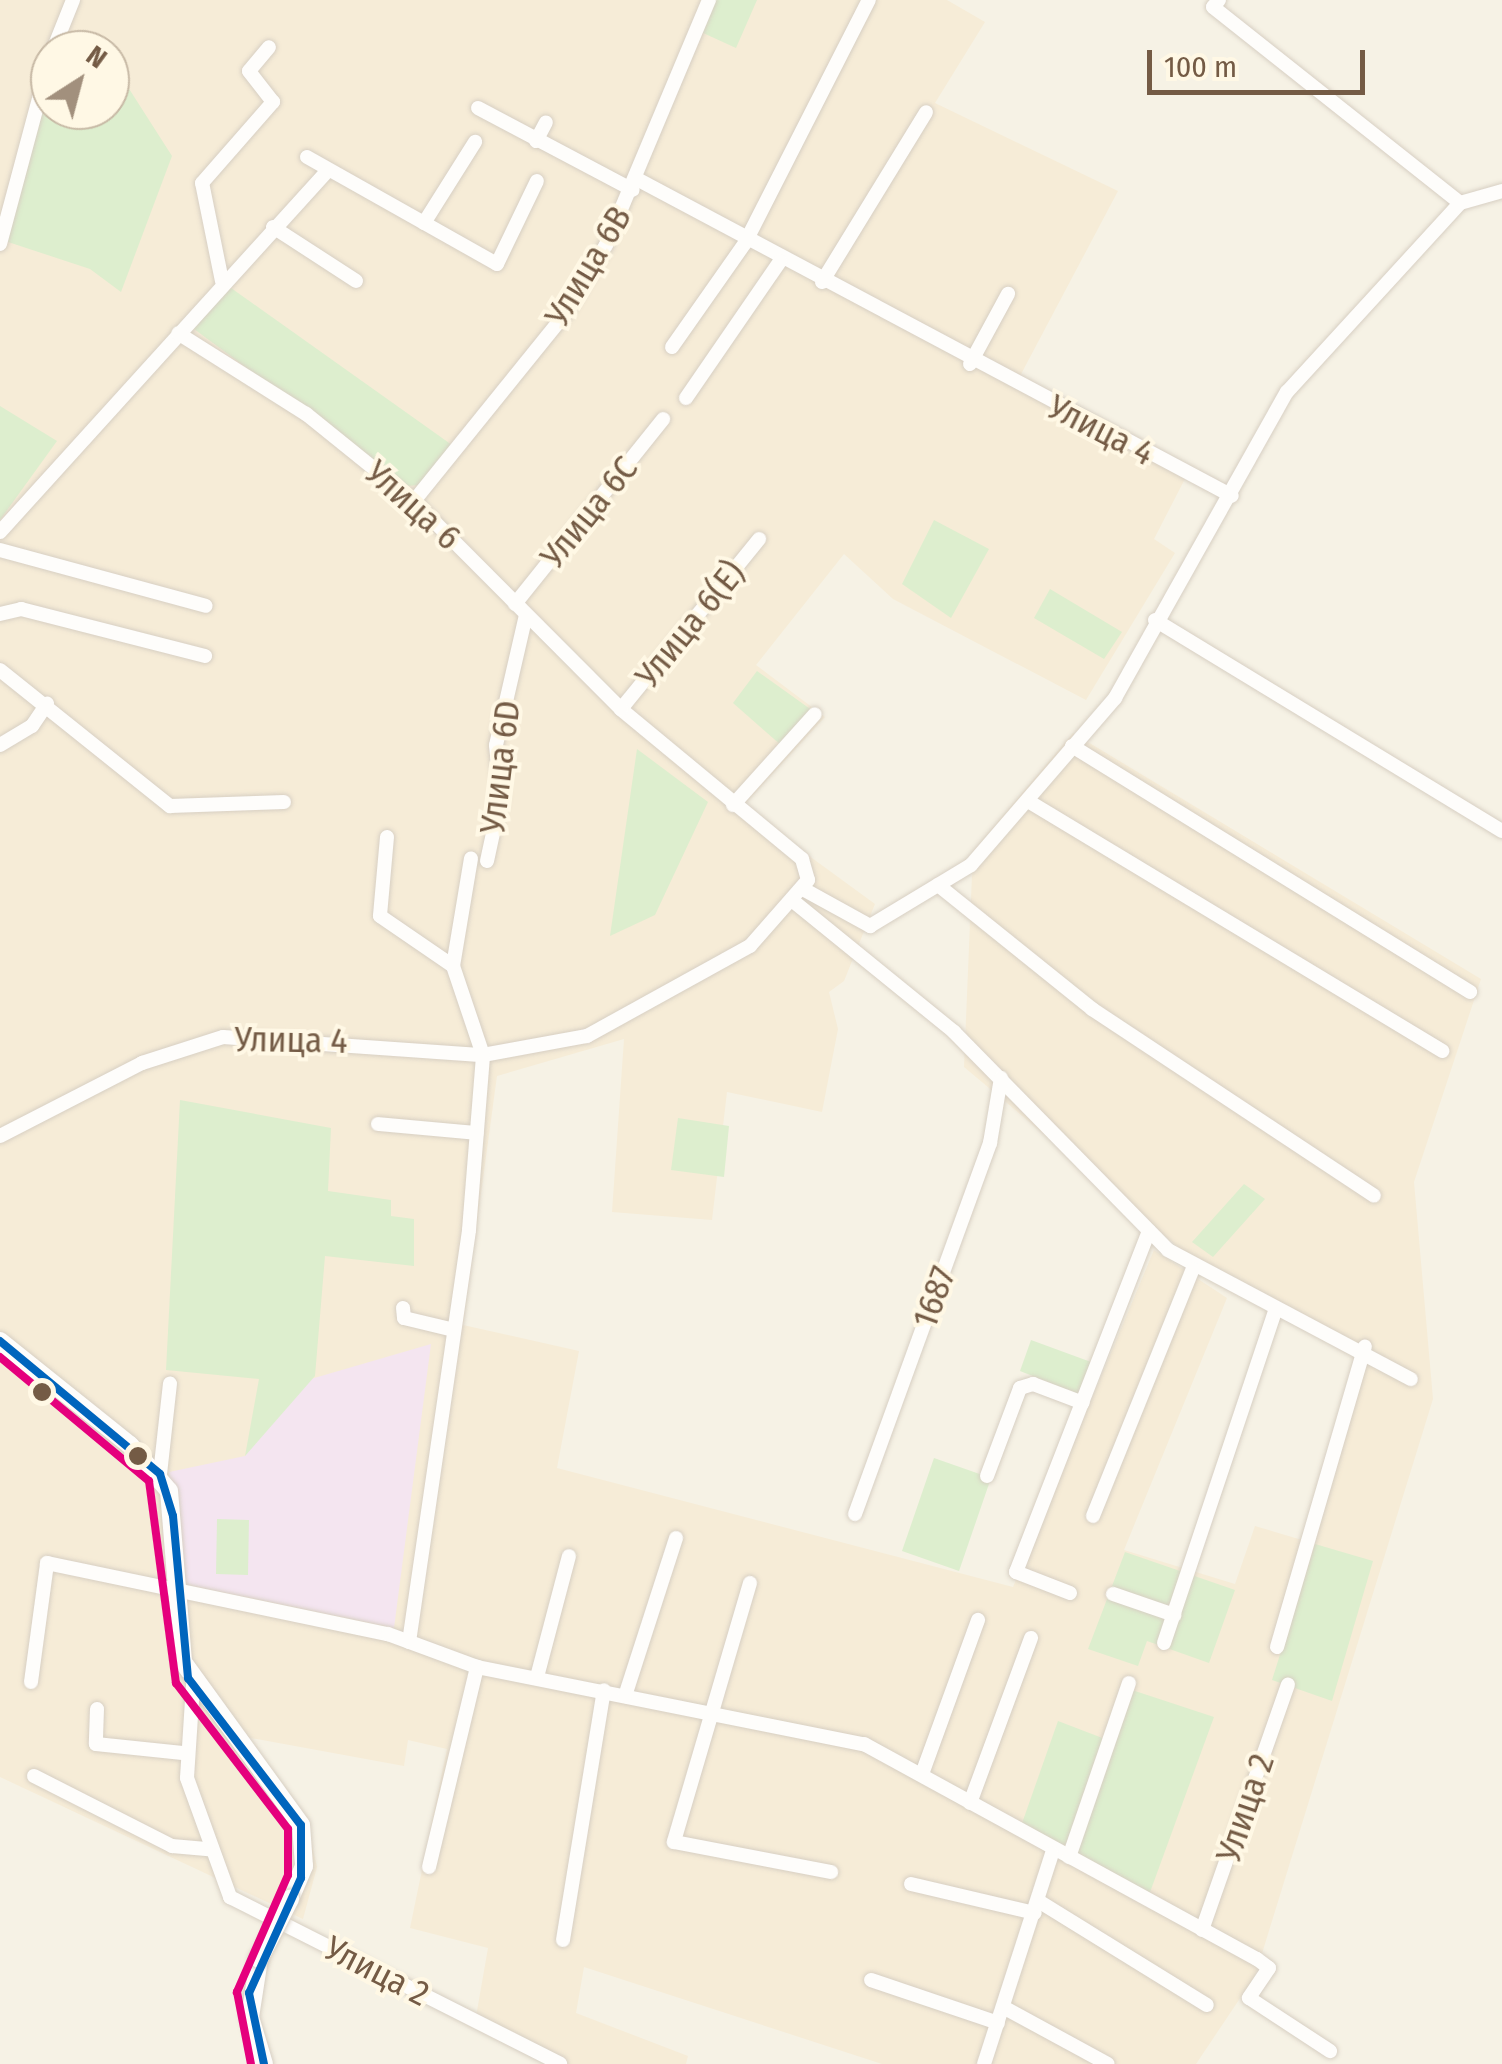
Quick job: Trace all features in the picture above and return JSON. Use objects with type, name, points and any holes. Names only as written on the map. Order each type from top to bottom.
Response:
[{"type":"street","points":[[60,30],[73,0]]},
{"type":"street","name":"Улица 6B","points":[[414,501],[565,314],[634,184],[709,0]]},
{"type":"street","points":[[672,346],[745,243],[869,0]]},
{"type":"street","points":[[1219,0],[1213,7],[1460,202]]},
{"type":"street","points":[[222,280],[202,183],[273,102],[249,71],[269,47]]},
{"type":"street","name":"Улица 4","points":[[478,108],[536,141],[634,184],[970,364],[1232,496]]},
{"type":"street","points":[[822,282],[926,112]]},
{"type":"street","points":[[536,141],[546,122]]},
{"type":"street","points":[[0,244],[31,130]]},
{"type":"street","points":[[424,223],[475,142]]},
{"type":"street","points":[[307,157],[497,264],[537,181]]},
{"type":"street","points":[[0,532],[222,280],[328,170]]},
{"type":"street","points":[[798,895],[870,926],[971,865],[1115,698],[1156,620],[1232,496],[1287,392],[1460,202],[1502,192]]},
{"type":"street","points":[[274,227],[356,281]]},
{"type":"street","points":[[686,398],[780,261]]},
{"type":"street","points":[[970,364],[1008,294]]},
{"type":"street","name":"Улица 6","points":[[178,333],[306,414],[414,501],[622,709],[802,859],[798,895]]},
{"type":"street","name":"Улица 6C","points":[[521,610],[663,419]]},
{"type":"street","name":"Улица 6(E)","points":[[622,709],[758,539]]},
{"type":"street","points":[[0,550],[206,606]]},
{"type":"street","points":[[0,614],[21,609],[206,656]]},
{"type":"street","name":"Улица 6D","points":[[487,861],[500,796],[496,745],[521,610]]},
{"type":"street","points":[[1156,620],[1502,831]]},
{"type":"street","points":[[0,670],[170,806],[284,802]]},
{"type":"street","points":[[0,745],[32,726],[47,704]]},
{"type":"street","points":[[733,804],[815,714]]},
{"type":"street","points":[[1072,746],[1470,992]]},
{"type":"street","points":[[1028,801],[1442,1051]]},
{"type":"street","points":[[387,837],[380,916],[453,966]]},
{"type":"street","points":[[408,1642],[454,1330],[484,1055],[453,966],[471,859]]},
{"type":"street","points":[[938,885],[1092,1008],[1374,1196]]},
{"type":"street","points":[[798,895],[1001,1078],[1149,1231],[1193,1269],[1365,1347],[1411,1378]]},
{"type":"street","name":"Улица 4","points":[[0,1136],[142,1064],[223,1038],[484,1055],[623,1023],[750,946],[798,895]]},
{"type":"street","name":"1687","points":[[855,1514],[990,1143],[1001,1078]]},
{"type":"street","points":[[378,1124],[477,1133]]},
{"type":"street","points":[[1070,1594],[1016,1572],[1149,1231]]},
{"type":"street","points":[[1093,1516],[1193,1269]]},
{"type":"street","points":[[403,1308],[404,1318],[454,1330]]},
{"type":"street","points":[[1164,1643],[1276,1309]]},
{"type":"street","points":[[0,1341],[160,1474]]},
{"type":"street","points":[[1278,1647],[1365,1347]]},
{"type":"street","points":[[170,1384],[160,1474],[193,1685],[301,1825],[304,1866],[260,1958],[250,2005],[264,2064]]},
{"type":"street","points":[[987,1476],[1020,1388],[1033,1384],[1082,1403]]},
{"type":"street","points":[[625,1696],[676,1538]]},
{"type":"street","points":[[537,1677],[569,1556]]},
{"type":"street","points":[[30,1682],[47,1563],[179,1586],[408,1642],[476,1667],[864,1744],[922,1774],[1052,1854],[1069,1857],[1268,1968],[1249,1998],[1330,2051]]},
{"type":"street","points":[[750,1583],[707,1714],[674,1842],[831,1872]]},
{"type":"street","points":[[1113,1594],[1174,1615]]},
{"type":"street","points":[[922,1774],[978,1620]]},
{"type":"street","points":[[970,1803],[1031,1638]]},
{"type":"street","points":[[429,1867],[476,1667]]},
{"type":"street","points":[[1069,1857],[1129,1683]]},
{"type":"street","name":"Улица 2","points":[[193,1685],[183,1753],[209,1849],[230,1898],[560,2064]]},
{"type":"street","name":"Улица 2","points":[[1202,1930],[1288,1685]]},
{"type":"street","points":[[563,1940],[604,1690]]},
{"type":"street","points":[[97,1709],[96,1744],[183,1753]]},
{"type":"street","points":[[34,1776],[172,1846],[209,1849]]},
{"type":"street","points":[[984,2064],[1052,1854]]},
{"type":"street","points":[[911,1884],[1037,1908],[1207,2005]]},
{"type":"street","points":[[871,1980],[998,2023]]},
{"type":"street","points":[[1003,2006],[1108,2064]]},
{"type":"shaded area","points":[[0,0],[947,0],[985,22],[935,103],[1118,191],[1019,378],[1189,471],[1154,539],[1175,553],[1086,700],[893,599],[844,554],[756,665],[825,717],[742,807],[875,904],[844,981],[829,992],[838,1029],[822,1112],[727,1092],[712,1220],[612,1212],[624,1039],[497,1076],[463,1325],[579,1351],[557,1468],[1013,1587],[1154,1250],[1227,1298],[1124,1550],[1235,1584],[1255,1526],[1302,1540],[1360,1347],[1183,1251],[964,1067],[973,851],[1073,733],[1481,979],[1414,1182],[1433,1399],[1255,1976],[1196,2064],[882,2064],[584,1967],[576,2013],[688,2056],[686,2064],[547,2064],[474,2028],[488,1948],[410,1928],[447,1749],[408,1740],[404,1766],[240,1736],[307,1823],[317,1867],[303,1919],[0,1777]]},
{"type":"shaded area","points":[[431,1344],[394,1628],[183,1584],[169,1472],[245,1456],[304,1381]]},
{"type":"green space","points":[[715,0],[757,0],[736,48],[701,32]]},
{"type":"green space","points":[[130,90],[172,156],[121,292],[90,269],[2,240],[33,130],[130,130]]},
{"type":"green space","points":[[224,283],[452,445],[420,485],[407,486],[190,326]]},
{"type":"green space","points":[[0,406],[57,441],[0,520]]},
{"type":"green space","points":[[934,520],[989,549],[951,618],[902,584]]},
{"type":"green space","points":[[1050,589],[1122,632],[1104,659],[1034,618]]},
{"type":"green space","points":[[757,671],[813,711],[782,746],[733,703]]},
{"type":"green space","points":[[637,749],[708,802],[655,915],[610,936]]},
{"type":"green space","points":[[180,1100],[331,1128],[328,1191],[391,1200],[391,1216],[414,1219],[414,1266],[325,1256],[315,1376],[245,1456],[259,1379],[166,1370]]},
{"type":"green space","points":[[678,1118],[729,1126],[724,1177],[671,1170]]},
{"type":"green space","points":[[1244,1184],[1265,1199],[1213,1257],[1192,1242]]},
{"type":"green space","points":[[1031,1340],[1091,1362],[1078,1394],[1020,1371]]},
{"type":"green space","points":[[934,1458],[991,1478],[959,1571],[902,1551]]},
{"type":"green space","points":[[217,1519],[249,1520],[248,1575],[216,1574]]},
{"type":"green space","points":[[1315,1544],[1373,1561],[1332,1701],[1272,1680]]},
{"type":"green space","points":[[1125,1552],[1235,1590],[1209,1663],[1147,1641],[1138,1666],[1088,1649]]},
{"type":"green space","points":[[1132,1690],[1214,1717],[1149,1895],[1073,1853]]},
{"type":"green space","points":[[1058,1721],[1105,1739],[1068,1849],[1020,1829]]},
{"type":"transit line","points":[[0,1341],[160,1474],[173,1516],[188,1678],[301,1825],[301,1878],[249,1993],[264,2064]]},
{"type":"transit line","points":[[0,1357],[149,1481],[176,1683],[288,1829],[288,1875],[237,1992],[251,2064]]}]
